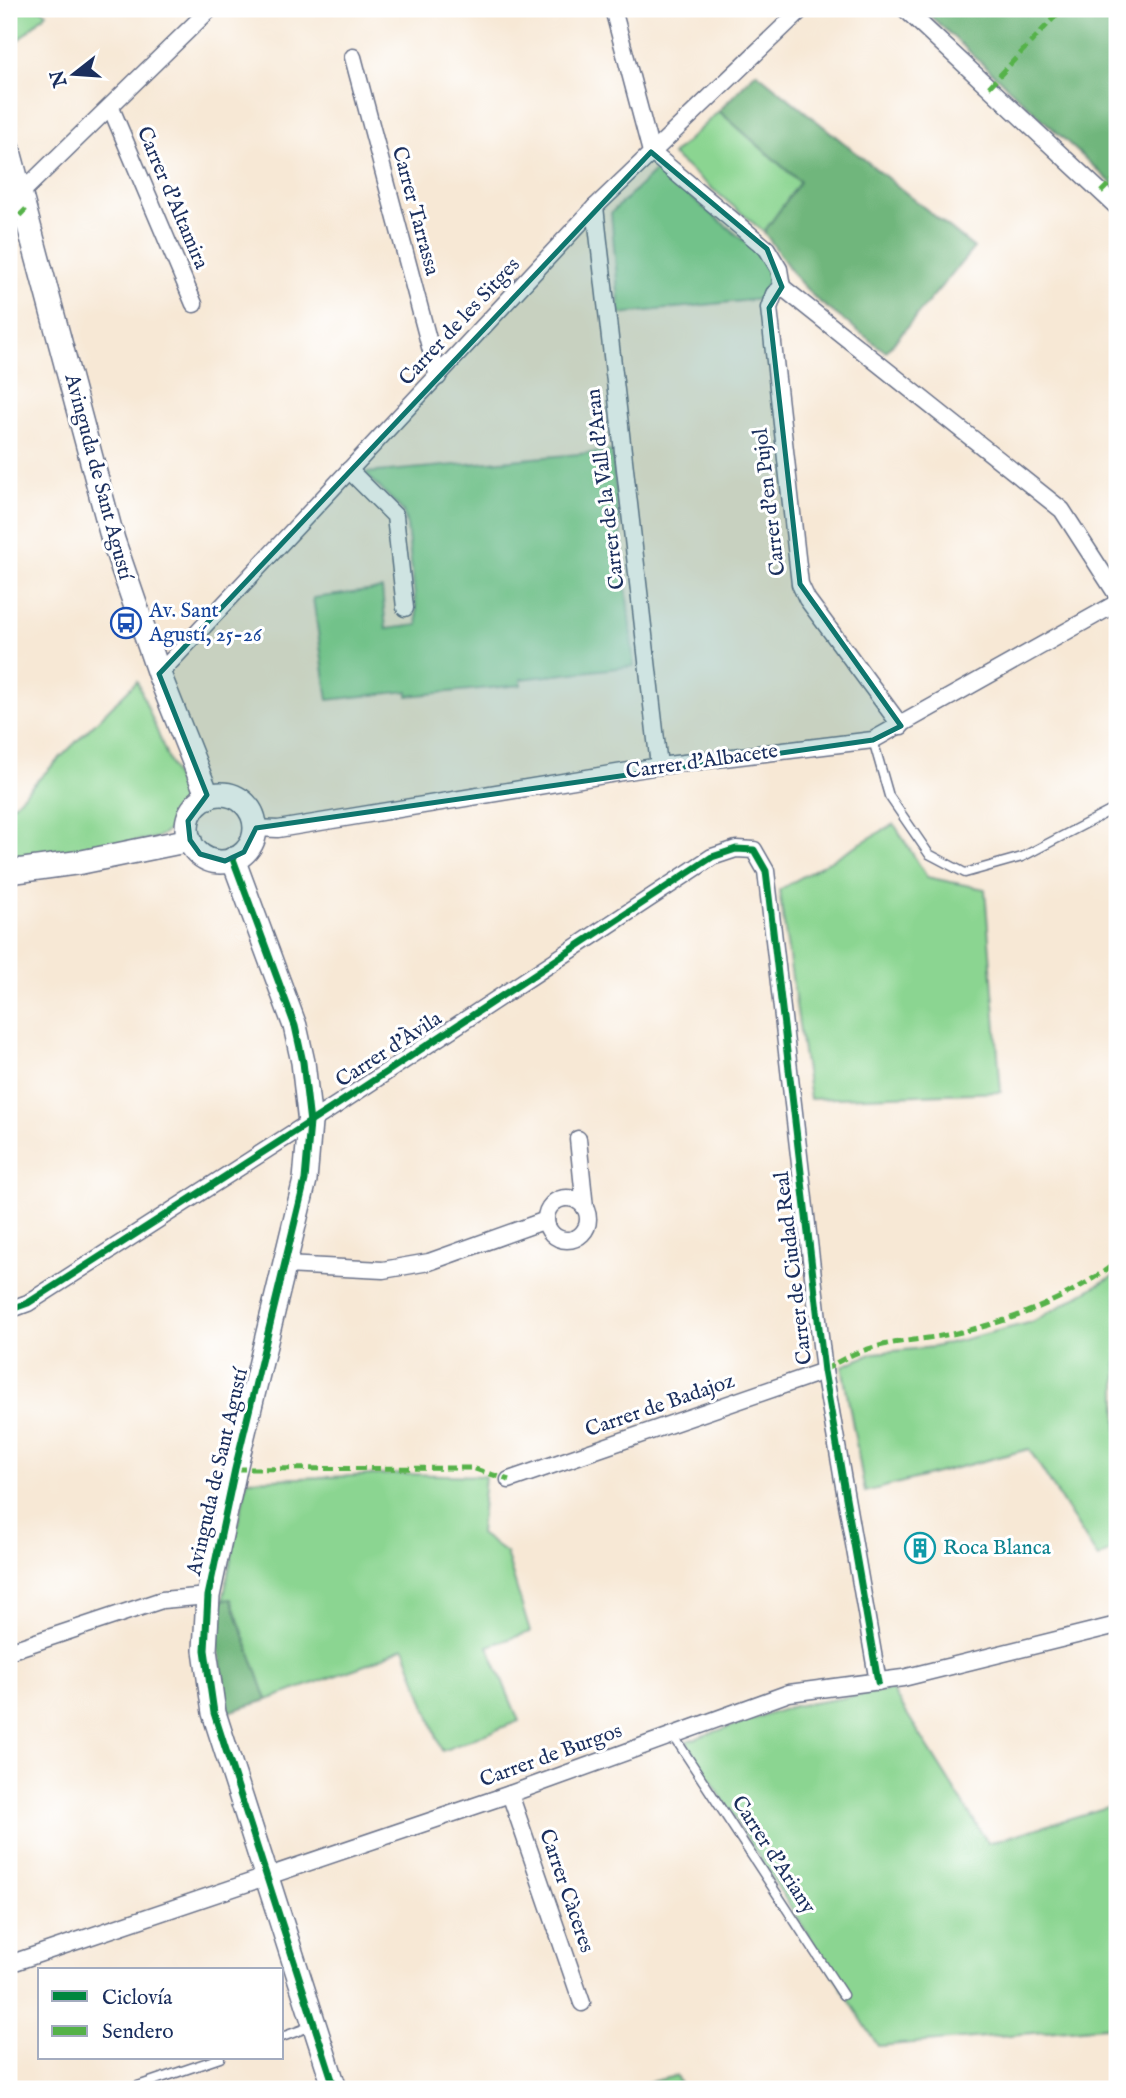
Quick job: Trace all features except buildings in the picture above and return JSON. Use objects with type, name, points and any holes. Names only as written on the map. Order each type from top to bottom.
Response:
[{"type":"street","points":[[9,226],[24,201],[111,108],[210,9]]},
{"type":"street","points":[[613,9],[651,152],[767,249],[779,268],[782,287],[1062,510],[1117,595]]},
{"type":"street","name":"Carrer de les Sitges","points":[[159,674],[595,207],[802,9]]},
{"type":"street","points":[[905,9],[1117,207]]},
{"type":"street","name":"Carrer Tarrassa","points":[[353,57],[438,377]]},
{"type":"street","name":"Carrer d'Altamira","points":[[111,108],[194,304]]},
{"type":"street","name":"Avinguda de Sant Agustí","points":[[9,151],[113,540],[159,674],[208,796]]},
{"type":"street","name":"Carrer de la Vall d'Aran","points":[[595,207],[659,766]]},
{"type":"street","name":"Carrer d'en Pujol","points":[[782,287],[774,294],[769,308],[800,584],[807,599],[901,726]]},
{"type":"street","points":[[349,470],[395,516],[405,608]]},
{"type":"street","name":"Carrer d'Albacete","points":[[254,828],[278,829],[659,766],[873,740],[1117,603]]},
{"type":"street","points":[[228,795],[240,800],[252,815],[254,828],[249,847],[233,859],[208,859],[190,840],[187,827],[197,804],[208,796],[228,795]]},
{"type":"street","points":[[9,872],[94,860],[190,840]]},
{"type":"street","name":"Carrer d'Àvila","points":[[9,1310],[29,1303],[310,1123],[712,857],[736,849],[754,850]]},
{"type":"street","name":"Carrer de Ciudad Real","points":[[754,850],[766,871],[824,1371],[878,1682]]},
{"type":"street","name":"Avinguda de Sant Agustí","points":[[233,859],[295,1026],[303,1062],[310,1123],[305,1180],[235,1469],[208,1596],[205,1650],[214,1713],[335,2089]]},
{"type":"street","points":[[578,1139],[588,1221],[577,1238],[557,1238],[546,1220],[550,1207],[561,1199],[574,1199],[585,1208]]},
{"type":"street","points":[[285,1265],[383,1270],[429,1262],[546,1220]]},
{"type":"street","name":"Carrer de Badajoz","points":[[509,1480],[824,1371]]},
{"type":"street","points":[[9,1651],[162,1600],[208,1596]]},
{"type":"street","name":"Carrer de Burgos","points":[[9,1964],[510,1794],[789,1693],[878,1682],[1117,1625]]},
{"type":"street","name":"Carrer Càceres","points":[[510,1794],[582,2003]]},
{"type":"lane","points":[[873,740],[889,796],[929,854],[965,873],[1022,857],[1110,811]]},
{"type":"lane","name":"Carrer d'Ariany","points":[[673,1735],[843,1995]]},
{"type":"lane","points":[[284,2036],[315,2025]]},
{"type":"lane","points":[[129,2089],[214,2060]]},
{"type":"highlighted area","points":[[651,152],[767,249],[782,287],[769,308],[800,584],[901,726],[873,740],[256,828],[244,852],[225,861],[200,854],[190,840],[188,821],[207,795],[159,674]]},
{"type":"green space","points":[[9,9],[41,9],[47,13],[9,49]]},
{"type":"green space","points":[[923,9],[1117,9],[1117,188]]},
{"type":"green space","points":[[756,72],[974,248],[886,352],[817,300],[797,279],[764,232],[800,182],[719,111]]},
{"type":"green space","points":[[719,111],[800,182],[764,232],[672,155]]},
{"type":"green space","points":[[657,169],[761,255],[772,273],[760,299],[620,314],[611,213]]},
{"type":"green space","points":[[612,451],[634,666],[521,679],[521,685],[408,696],[408,691],[328,700],[313,598],[382,589],[386,629],[418,625],[403,511],[365,473]]},
{"type":"green space","points":[[137,681],[183,796],[171,829],[156,838],[9,861],[9,809]]},
{"type":"green space","points":[[894,824],[927,877],[985,889],[1001,1092],[810,1099],[779,890]]},
{"type":"green space","points":[[1117,1274],[1117,1547],[1098,1558],[1029,1449],[865,1492],[842,1366],[874,1353],[934,1347],[1032,1322]]},
{"type":"green space","points":[[403,1474],[485,1476],[480,1534],[506,1553],[530,1632],[488,1646],[519,1721],[442,1751],[404,1647],[368,1664],[267,1700],[231,1600],[223,1600],[247,1480]]},
{"type":"green space","points":[[231,1599],[267,1700],[229,1712],[217,1641],[223,1600]]},
{"type":"green space","points":[[892,1690],[988,1843],[1117,1804],[1117,2026],[878,2046],[686,1741],[794,1706]]},
{"type":"green space","points":[[675,2076],[683,2089],[621,2089]]},
{"type":"marked path","points":[[989,87],[1062,9]]},
{"type":"marked path","points":[[1101,192],[1117,176]]},
{"type":"marked path","points":[[9,226],[26,209]]},
{"type":"marked path","points":[[824,1371],[841,1360],[874,1347],[961,1332],[1023,1313],[1081,1286],[1117,1262]]},
{"type":"marked path","points":[[235,1469],[472,1468],[509,1480]]},
{"type":"cycle path","points":[[9,1310],[28,1303],[338,1104],[712,857],[736,849],[754,850],[766,871],[824,1371],[878,1682]]},
{"type":"cycle path","points":[[233,859],[295,1026],[303,1062],[310,1123],[305,1180],[235,1469],[208,1596],[205,1650],[214,1713],[335,2089]]},
{"type":"place","name":"Av. Sant Agustí, 25-26","points":[[126,623]]},
{"type":"place","name":"Roca Blanca","points":[[920,1548]]}]
